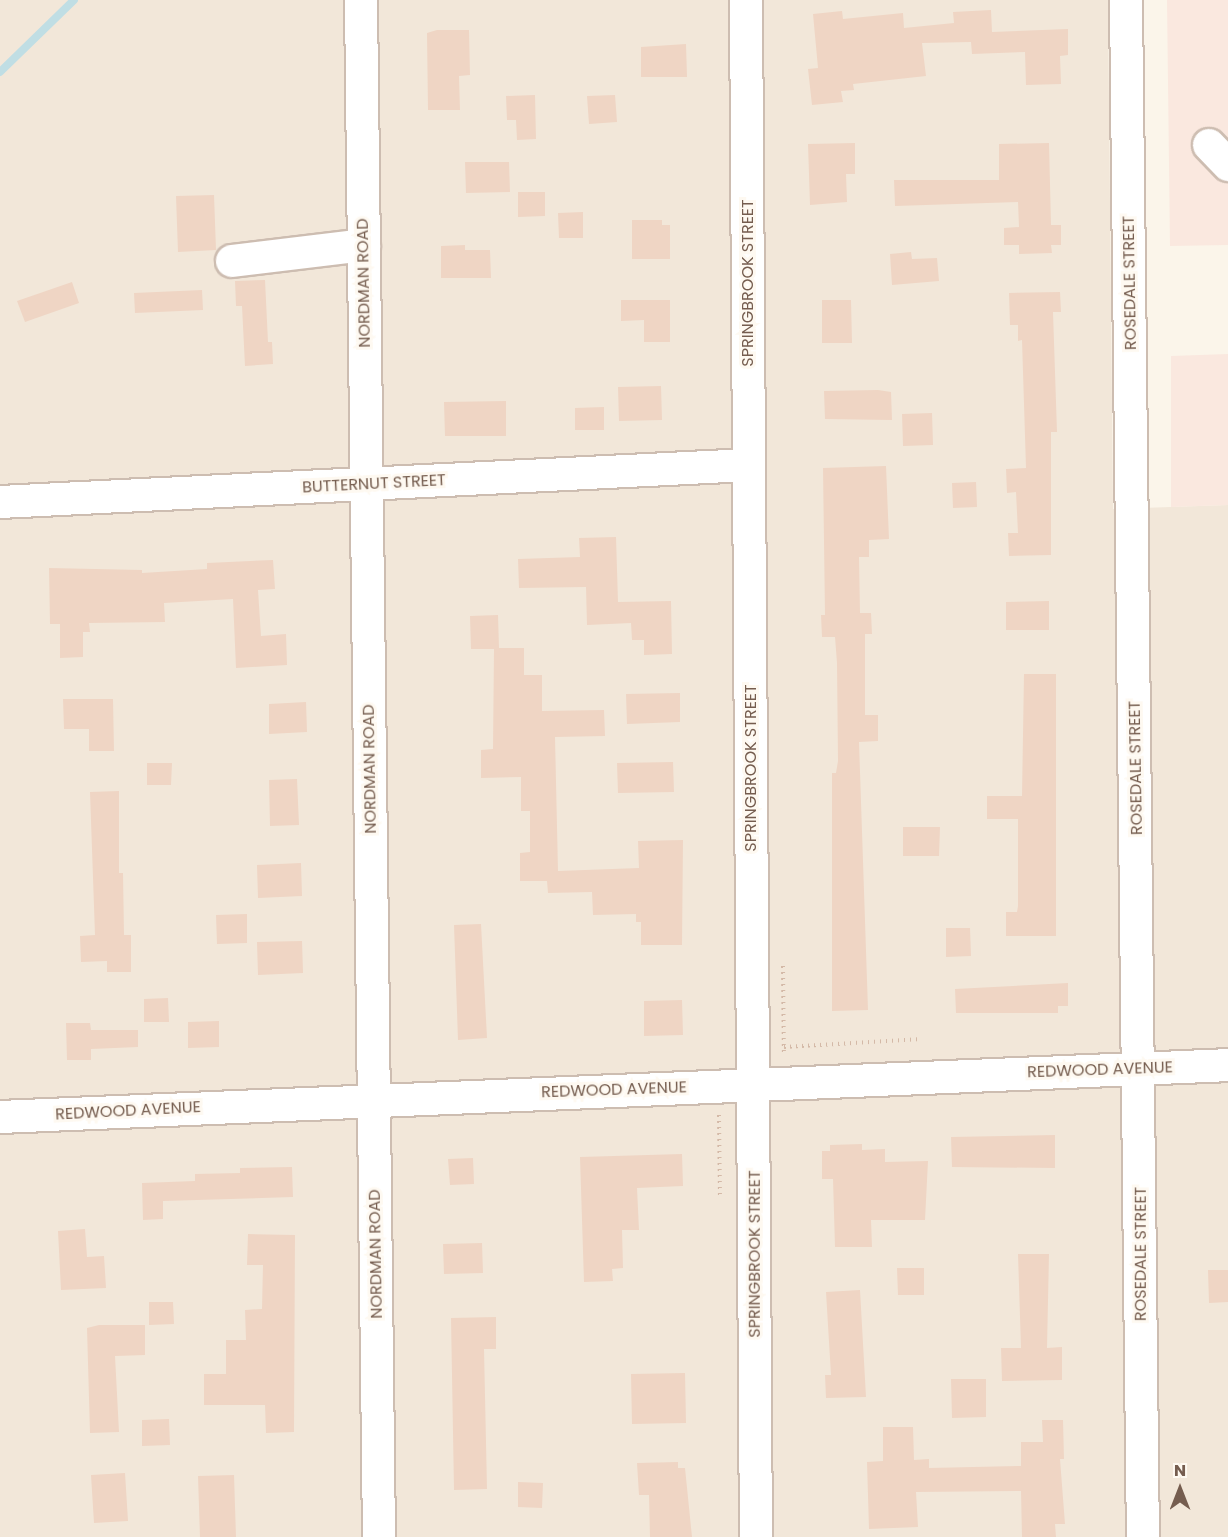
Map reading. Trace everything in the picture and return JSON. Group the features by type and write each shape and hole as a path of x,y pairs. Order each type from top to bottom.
{"street":[{"name":"NORDMAN ROAD","path":"361,0 379,1537"},
{"name":"SPRINGBROOK STREET","path":"746,0 756,1537"},
{"name":"ROSEDALE STREET","path":"1126,0 1140,1069 1143,1537"},
{"path":"232,261 364,244"},
{"name":"BUTTERNUT STREET","path":"0,502 749,465"},
{"name":"REDWOOD AVENUE","path":"0,1117 1228,1065"}],"path":[{"path":"753,1048 922,1039"},
{"path":"707,1116 719,1115 720,1195"}],"shaded area":[{"path":"0,0 1108,0 1113,509 1228,505 1228,1537 0,1537"},
{"path":"1167,0 1228,0 1228,245 1170,246"},
{"path":"1228,354 1228,505 1171,507 1171,356"}],"building":[{"path":"991,10 992,32 1068,29 1068,55 1060,56 1061,84 1026,85 1025,52 972,54 971,42 922,43 926,76 853,84 854,90 841,91 843,102 812,105 808,69 818,68 813,14 842,11 843,19 903,13 904,28 954,23 953,12"},
{"path":"437,30 469,30 470,75 459,76 460,110 428,110 427,33"},
{"path":"686,44 687,77 641,77 641,47"},
{"path":"535,95 536,139 517,140 516,120 507,120 506,96"},
{"path":"615,95 617,122 589,124 587,96"},
{"path":"855,143 855,174 846,174 847,202 810,205 808,144"},
{"path":"1049,143 1051,225 1061,225 1061,245 1051,245 1052,253 1019,254 1019,245 1004,245 1004,228 1019,227 1018,202 895,206 894,180 999,180 999,144"},
{"path":"465,162 509,162 510,192 466,193"},
{"path":"518,192 545,192 545,216 518,217"},
{"path":"214,195 216,250 178,252 176,196"},
{"path":"583,212 583,238 559,238 558,213"},
{"path":"632,220 662,220 662,225 670,225 670,259 632,259"},
{"path":"465,245 465,250 490,250 491,278 441,278 441,246"},
{"path":"911,252 912,259 937,258 939,281 892,285 890,254"},
{"path":"265,280 268,342 272,342 273,364 245,366 242,306 236,306 235,281"},
{"path":"72,282 79,303 25,322 17,301"},
{"path":"202,290 203,310 135,313 134,293"},
{"path":"1060,292 1061,312 1053,312 1057,432 1051,432 1051,555 1009,556 1008,533 1018,533 1016,492 1007,493 1006,469 1026,468 1022,340 1018,341 1018,325 1010,325 1009,293"},
{"path":"621,300 670,300 670,342 644,342 644,320 621,321"},
{"path":"822,300 851,300 852,343 822,343"},
{"path":"661,386 662,420 619,421 618,387"},
{"path":"878,390 891,392 892,420 825,419 824,391"},
{"path":"506,401 506,436 445,436 444,402"},
{"path":"604,407 604,430 575,430 575,408"},
{"path":"932,413 933,445 903,446 902,414"},
{"path":"886,466 889,539 869,540 869,557 859,557 860,613 871,613 872,634 865,634 865,715 878,715 878,741 859,742 868,1010 832,1011 832,773 836,773 838,761 837,663 835,637 822,637 821,615 825,615 823,468"},
{"path":"976,482 977,507 953,508 952,483"},
{"path":"616,537 618,602 671,601 672,654 644,655 644,640 632,640 631,623 587,625 586,587 519,588 518,559 580,557 579,538"},
{"path":"273,560 275,589 258,590 261,636 286,634 287,665 236,668 233,599 164,603 165,622 89,623 90,632 83,632 83,657 60,658 60,624 50,624 49,568 142,570 142,573 207,569 207,563"},
{"path":"1049,601 1049,630 1006,630 1006,602"},
{"path":"498,615 499,648 524,648 524,675 542,675 542,711 604,710 605,736 555,737 558,871 639,868 638,841 683,840 682,945 641,945 641,922 636,922 636,914 593,915 592,892 548,893 547,881 520,881 520,853 530,852 530,811 521,811 521,777 481,778 481,750 493,749 494,649 471,649 470,616"},
{"path":"1024,674 1056,674 1056,936 1006,936 1006,912 1017,912 1018,906 1018,819 987,819 987,796 1022,796"},
{"path":"680,693 680,722 627,724 626,694"},
{"path":"63,699 113,699 114,751 89,751 89,729 64,729"},
{"path":"306,702 307,732 269,734 269,704"},
{"path":"673,762 674,792 618,793 617,763"},
{"path":"147,763 172,763 171,785 147,785"},
{"path":"297,779 299,825 270,826 269,780"},
{"path":"119,791 119,873 123,873 124,935 131,935 131,972 107,972 107,961 81,962 80,936 95,935 90,792"},
{"path":"903,827 940,827 939,856 903,856"},
{"path":"301,863 302,896 258,898 257,865"},
{"path":"247,914 247,943 217,944 216,915"},
{"path":"481,924 487,1038 458,1040 454,925"},
{"path":"946,928 970,928 971,956 946,957"},
{"path":"302,941 303,973 258,975 257,942"},
{"path":"1068,983 1068,1006 1058,1006 1058,1013 956,1013 955,989"},
{"path":"168,998 169,1022 144,1022 144,999"},
{"path":"682,1000 683,1035 644,1036 644,1001"},
{"path":"219,1021 219,1047 188,1048 188,1022"},
{"path":"66,1023 90,1023 91,1030 138,1030 138,1047 91,1049 91,1060 67,1060"},
{"path":"1055,1135 1055,1168 952,1167 951,1137"},
{"path":"862,1144 862,1150 885,1149 885,1162 928,1161 925,1220 871,1220 872,1247 835,1247 833,1179 822,1179 822,1151 830,1151 830,1145"},
{"path":"682,1154 683,1186 637,1188 639,1230 622,1230 623,1268 612,1269 613,1281 584,1282 580,1157"},
{"path":"473,1158 474,1184 450,1185 448,1159"},
{"path":"292,1167 293,1197 163,1201 163,1219 143,1220 142,1183 195,1181 195,1174 240,1173 240,1168"},
{"path":"85,1229 87,1257 104,1256 106,1288 61,1290 58,1231"},
{"path":"248,1234 295,1235 294,1432 266,1433 265,1405 204,1405 204,1374 226,1374 226,1340 246,1340 245,1310 262,1309 263,1265 247,1265"},
{"path":"482,1243 483,1273 444,1274 443,1244"},
{"path":"1018,1254 1049,1254 1047,1348 1062,1347 1062,1380 1002,1381 1001,1348 1021,1348"},
{"path":"897,1268 924,1268 924,1295 898,1295"},
{"path":"1208,1270 1228,1270 1228,1302 1209,1303"},
{"path":"860,1290 866,1397 826,1398 825,1375 831,1375 826,1292"},
{"path":"149,1302 173,1302 174,1324 149,1325"},
{"path":"496,1317 496,1349 484,1349 487,1489 454,1490 451,1318"},
{"path":"99,1325 145,1325 145,1355 115,1356 119,1432 90,1433 87,1328"},
{"path":"685,1373 686,1423 632,1424 631,1374"},
{"path":"951,1379 986,1379 986,1417 952,1418"},
{"path":"169,1419 170,1445 142,1446 142,1420"},
{"path":"1042,1420 1063,1420 1064,1459 1060,1459 1065,1524 1055,1524 1056,1537 1022,1537 1021,1491 916,1492 918,1527 869,1529 867,1462 883,1461 883,1427 913,1427 914,1460 929,1459 929,1468 1021,1466 1021,1442 1043,1442"},
{"path":"678,1462 678,1468 685,1468 692,1537 650,1537 649,1495 639,1495 637,1463"},
{"path":"125,1473 128,1521 94,1523 91,1475"},
{"path":"234,1475 236,1537 200,1537 198,1476"},
{"path":"518,1482 543,1483 542,1508 518,1507"}],"waterway":[{"path":"0,72 74,0"}]}
